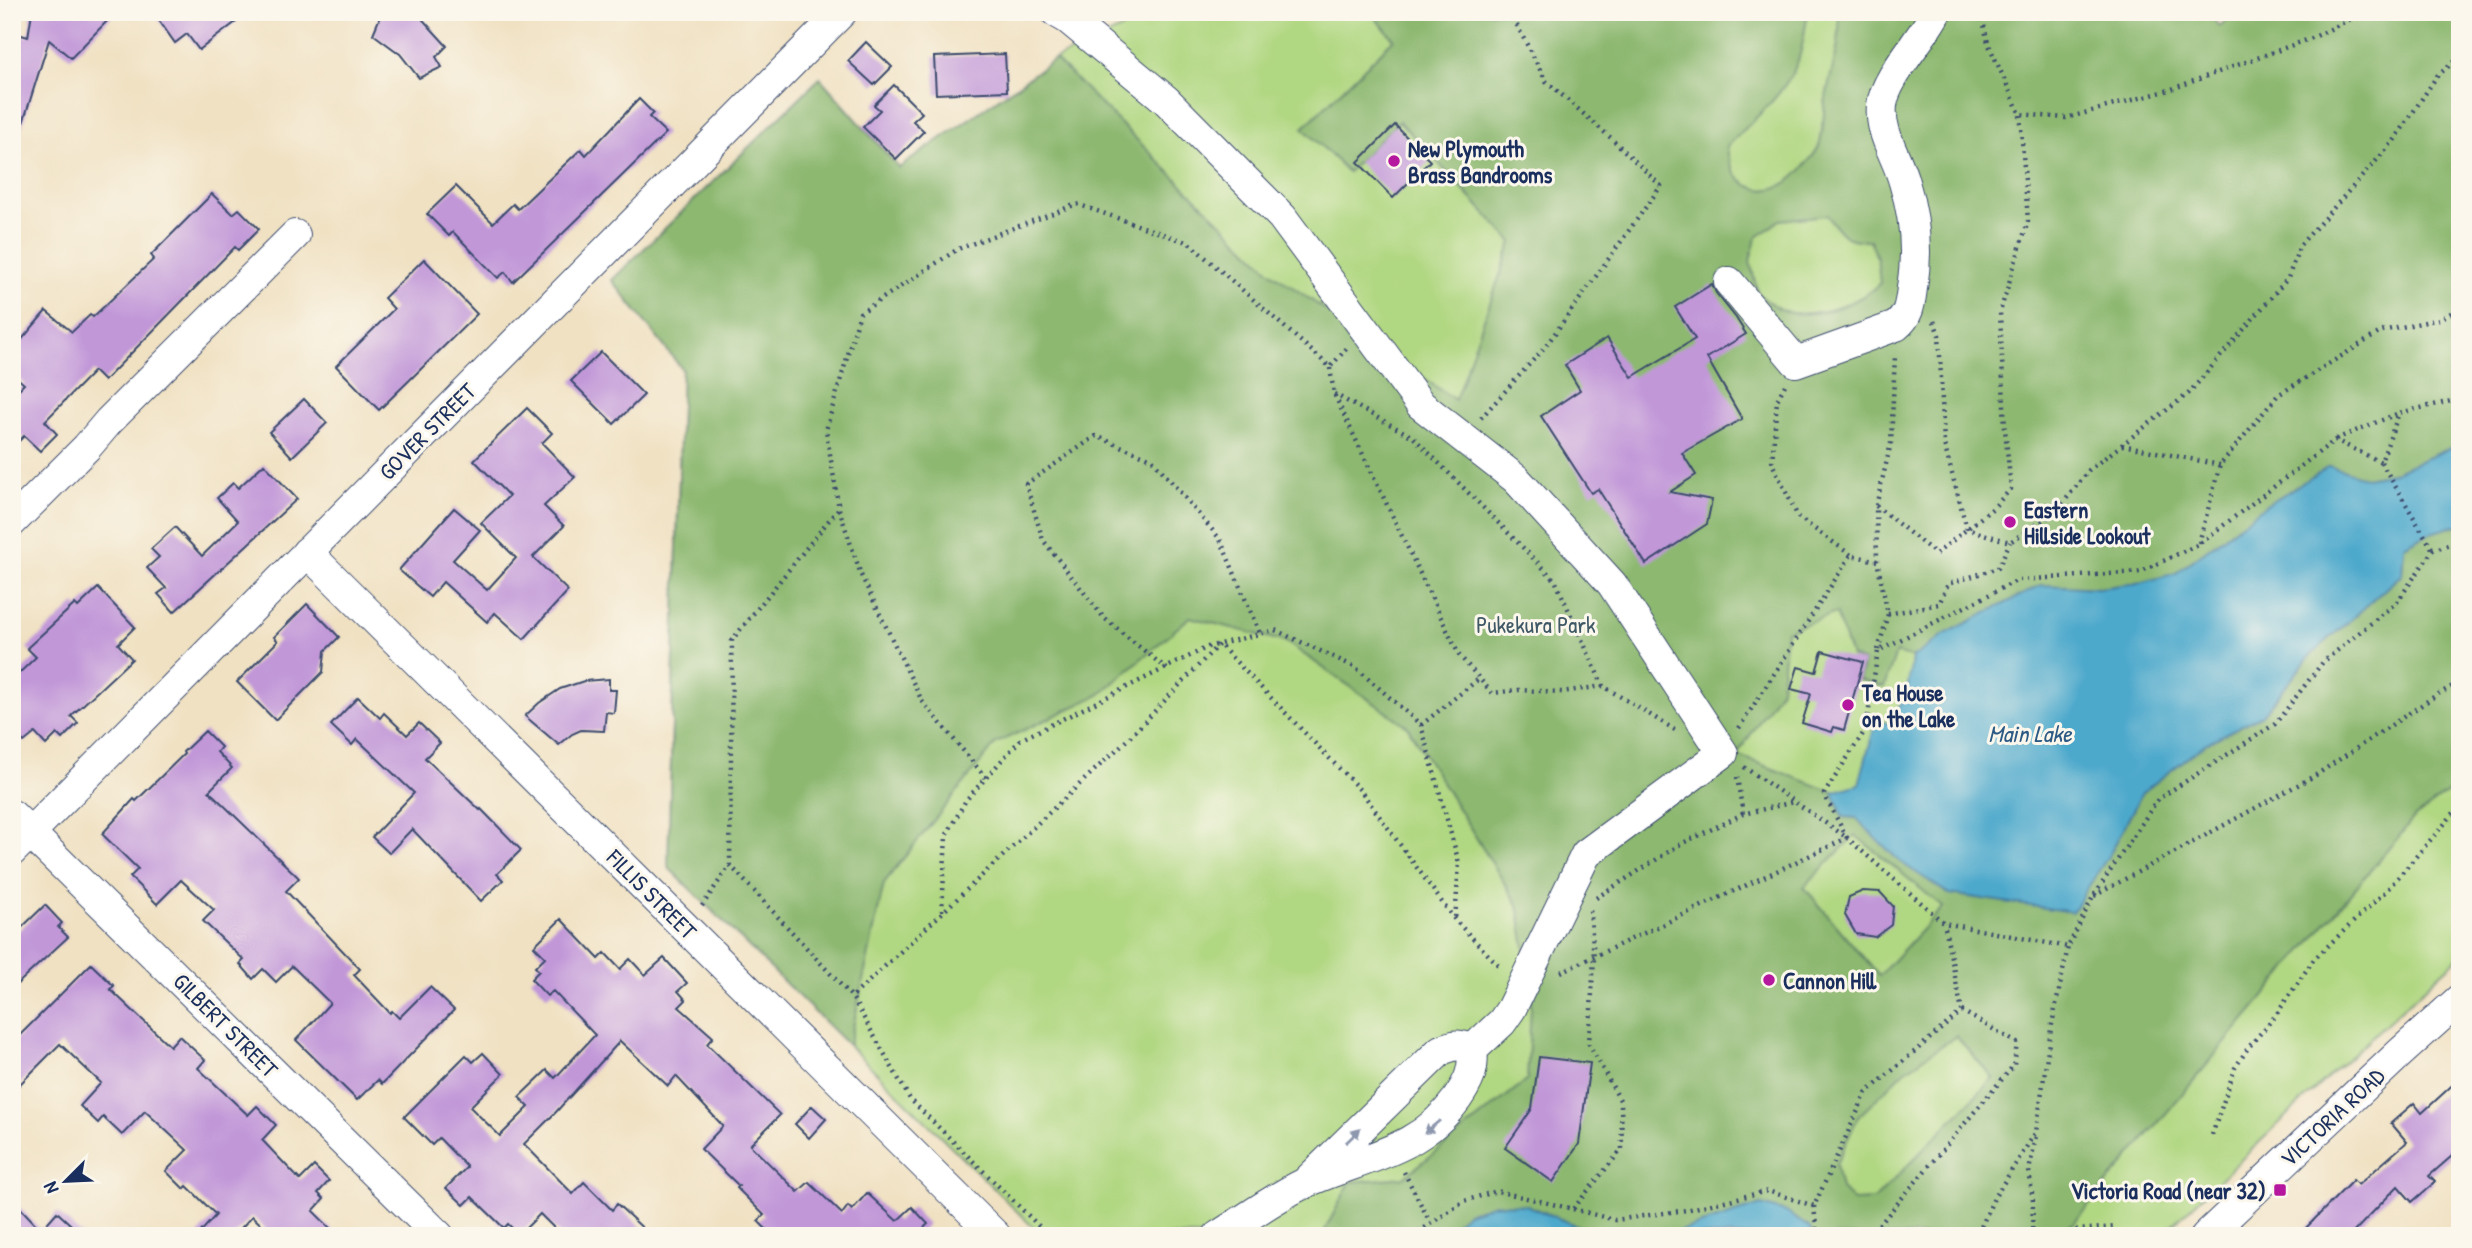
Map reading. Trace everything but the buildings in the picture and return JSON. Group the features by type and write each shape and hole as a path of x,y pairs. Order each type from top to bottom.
{"street":[{"name":"GOVER STREET","path":"18,832 307,552 842,12"},
{"path":"1056,12 1166,100 1282,217 1421,405 1516,479 1612,584 1728,757 1586,854 1522,989 1502,1022 1472,1050 1472,1072 1450,1109 1438,1123 1417,1139 1304,1184 1219,1236"},
{"path":"1729,282 1796,362 1896,326 1905,320 1915,260 1913,217 1904,179 1882,121 1882,101 1892,80 1936,12"},
{"path":"12,522 295,235"},
{"name":"FILLIS STREET","path":"307,552 996,1236"},
{"name":"GILBERT STREET","path":"18,832 439,1236"},
{"name":"VICTORIA ROAD","path":"2206,1236 2460,999"},
{"path":"1304,1184 1441,1050 1464,1045 1472,1050"}],"path":[{"path":"1464,438 1545,348 1661,186 1546,81 1510,12"},
{"path":"1876,506 1936,554 1993,508 2011,489 2005,429 2000,312 2028,221 2020,114 1989,43 1981,12"},
{"path":"2020,114 2066,118 2166,91 2312,38 2365,12"},
{"path":"1888,614 1939,604 1948,584 1998,569 2010,542 2056,512 2089,470 2189,393 2288,278 2300,245 2394,141 2437,76 2460,57"},
{"path":"986,778 922,701 861,575 839,509 826,430 860,313 958,249 1077,204 1189,243 1330,368 1334,394 1459,655 1492,693 1518,690 1562,692 1603,686"},
{"path":"2199,544 2220,465 2278,395 2382,331 2440,319 2460,308"},
{"path":"1931,313 1939,335 1944,444 1967,530"},
{"path":"1847,838 1824,794 1866,729 1878,651 1888,614 1878,561 1876,506 1891,443 1896,326"},
{"path":"1330,368 1365,329"},
{"path":"1796,362 1777,400 1772,463 1798,517 1851,555 1878,561"},
{"path":"1334,394 1413,437 1555,580 1603,686 1684,736"},
{"path":"1878,651 2018,580 2140,572 2199,544 2335,440 2399,413 2460,399"},
{"path":"2381,461 2399,413"},
{"path":"1167,669 1104,618 1043,540 1026,484 1096,436 1152,458 1220,539 1260,634"},
{"path":"2335,440 2381,461 2433,550"},
{"path":"2122,445 2220,465"},
{"path":"686,928 730,865 732,640 839,509"},
{"path":"1967,530 2010,542"},
{"path":"2032,1236 2033,1201 2029,1171 2051,1029 2068,947 2093,897 2158,799 2275,724 2323,662 2397,602 2433,550 2460,540"},
{"path":"1743,814 1728,757 1851,555"},
{"path":"942,913 946,836 966,800 1020,740 1208,647 1275,631 1355,667 1421,724 1459,863 1455,920"},
{"path":"852,997 1128,739 1219,644"},
{"path":"1219,644 1361,791 1455,920 1522,989 1594,958 1847,838"},
{"path":"1421,724 1480,678"},
{"path":"2093,897 2316,775 2435,695 2460,682"},
{"path":"1728,757 1847,838 1944,923 2068,947"},
{"path":"1590,902 1681,844 1743,814 1794,802"},
{"path":"2212,1135 2235,1068 2314,959 2387,890 2460,806"},
{"path":"730,865 852,997 910,1099 1049,1236"},
{"path":"1870,1236 2014,1065 2017,1043 1962,1011 1944,923"},
{"path":"1573,1209 1622,1149 1621,1102 1589,1044 1594,958"},
{"path":"1817,1236 1814,1206 1866,1093 1962,1011"},
{"path":"1971,1236 1981,1227 1994,1198 2036,1132"},
{"path":"1392,1149 1430,1222"},
{"path":"1413,1236 1464,1201 1497,1191 1615,1220 1686,1210 1768,1191 1814,1206"},
{"path":"2063,1236 2077,1230 2116,1227"}],"green space":[{"name":"Pukekura Park","path":"1158,12 2206,12 2220,26 2234,12 2460,12 2460,956 2161,1236 1042,1236 668,867 682,369 612,280 820,78 899,168 1055,59"},
{"name":"Pukekura Park","path":"1370,12 1808,12 1800,55 1785,85 1727,147 1731,164 1747,185 1770,189 1795,177 1819,146 1838,45 1838,12 2206,12 2220,26 2234,12 2460,12 2460,444 2391,473 2366,478 2330,466 2266,505 2176,573 2144,582 2100,588 2041,585 1945,634 1912,658 1896,653 1884,687 1859,680 1864,662 1851,657 1836,613 1786,631 1781,689 1737,755 1833,792 1843,817 1856,818 1900,862 2111,852 2142,793 2205,744 2262,715 2311,655 2402,574 2404,546 2427,534 2460,524 2460,784 2415,817 2074,1223 2041,1236 1812,1236 1810,1228 1786,1212 1761,1205 1677,1232 1653,1236 1601,1236 1527,1205 1495,1204 1467,1213 1442,1236 1320,1236 1350,1182 1404,1177 1527,1080 1532,990 1518,905 1407,726 1286,642 1190,617 1099,695 996,743 884,883 849,1046 668,867 682,369 612,280 820,78 899,168 1055,59 1271,272 1455,400 1512,242 1399,121 1348,172 1303,128 1394,39","holes":["1827,215 1849,238 1870,240 1877,258 1880,283 1850,303 1815,313 1792,313 1758,294 1750,261 1756,238 1780,220","1855,835 1943,907 1879,976 1804,887","1956,1036 1993,1078 1874,1200 1854,1201 1841,1189 1836,1164 1858,1117 1906,1070"]}],"water":[{"name":"Main Lake","path":"2460,444 2460,524 2427,534 2404,546 2402,574 2311,655 2262,715 2205,744 2142,793 2111,852 2072,912 1949,894 1900,862 1856,818 1843,817 1833,792 1859,784 1876,721 1901,722 1896,712 1907,692 1912,658 1945,634 2041,585 2100,588 2144,582 2176,573 2266,505 2330,466 2366,478 2391,473"},
{"path":"1495,1204 1526,1205 1601,1236 1442,1236 1467,1213"},
{"path":"1761,1205 1786,1212 1810,1228 1812,1236 1653,1236 1677,1232"}],"place":[{"name":"New Plymouth Brass Bandrooms","path":"1394,161"},
{"name":"Eastern Hillside Lookout","path":"2010,522"},
{"name":"Tea House on the Lake","path":"1848,705"},
{"name":"Cannon Hill","path":"1769,980"},
{"name":"Victoria Road (near 32)","path":"2280,1190"}]}
